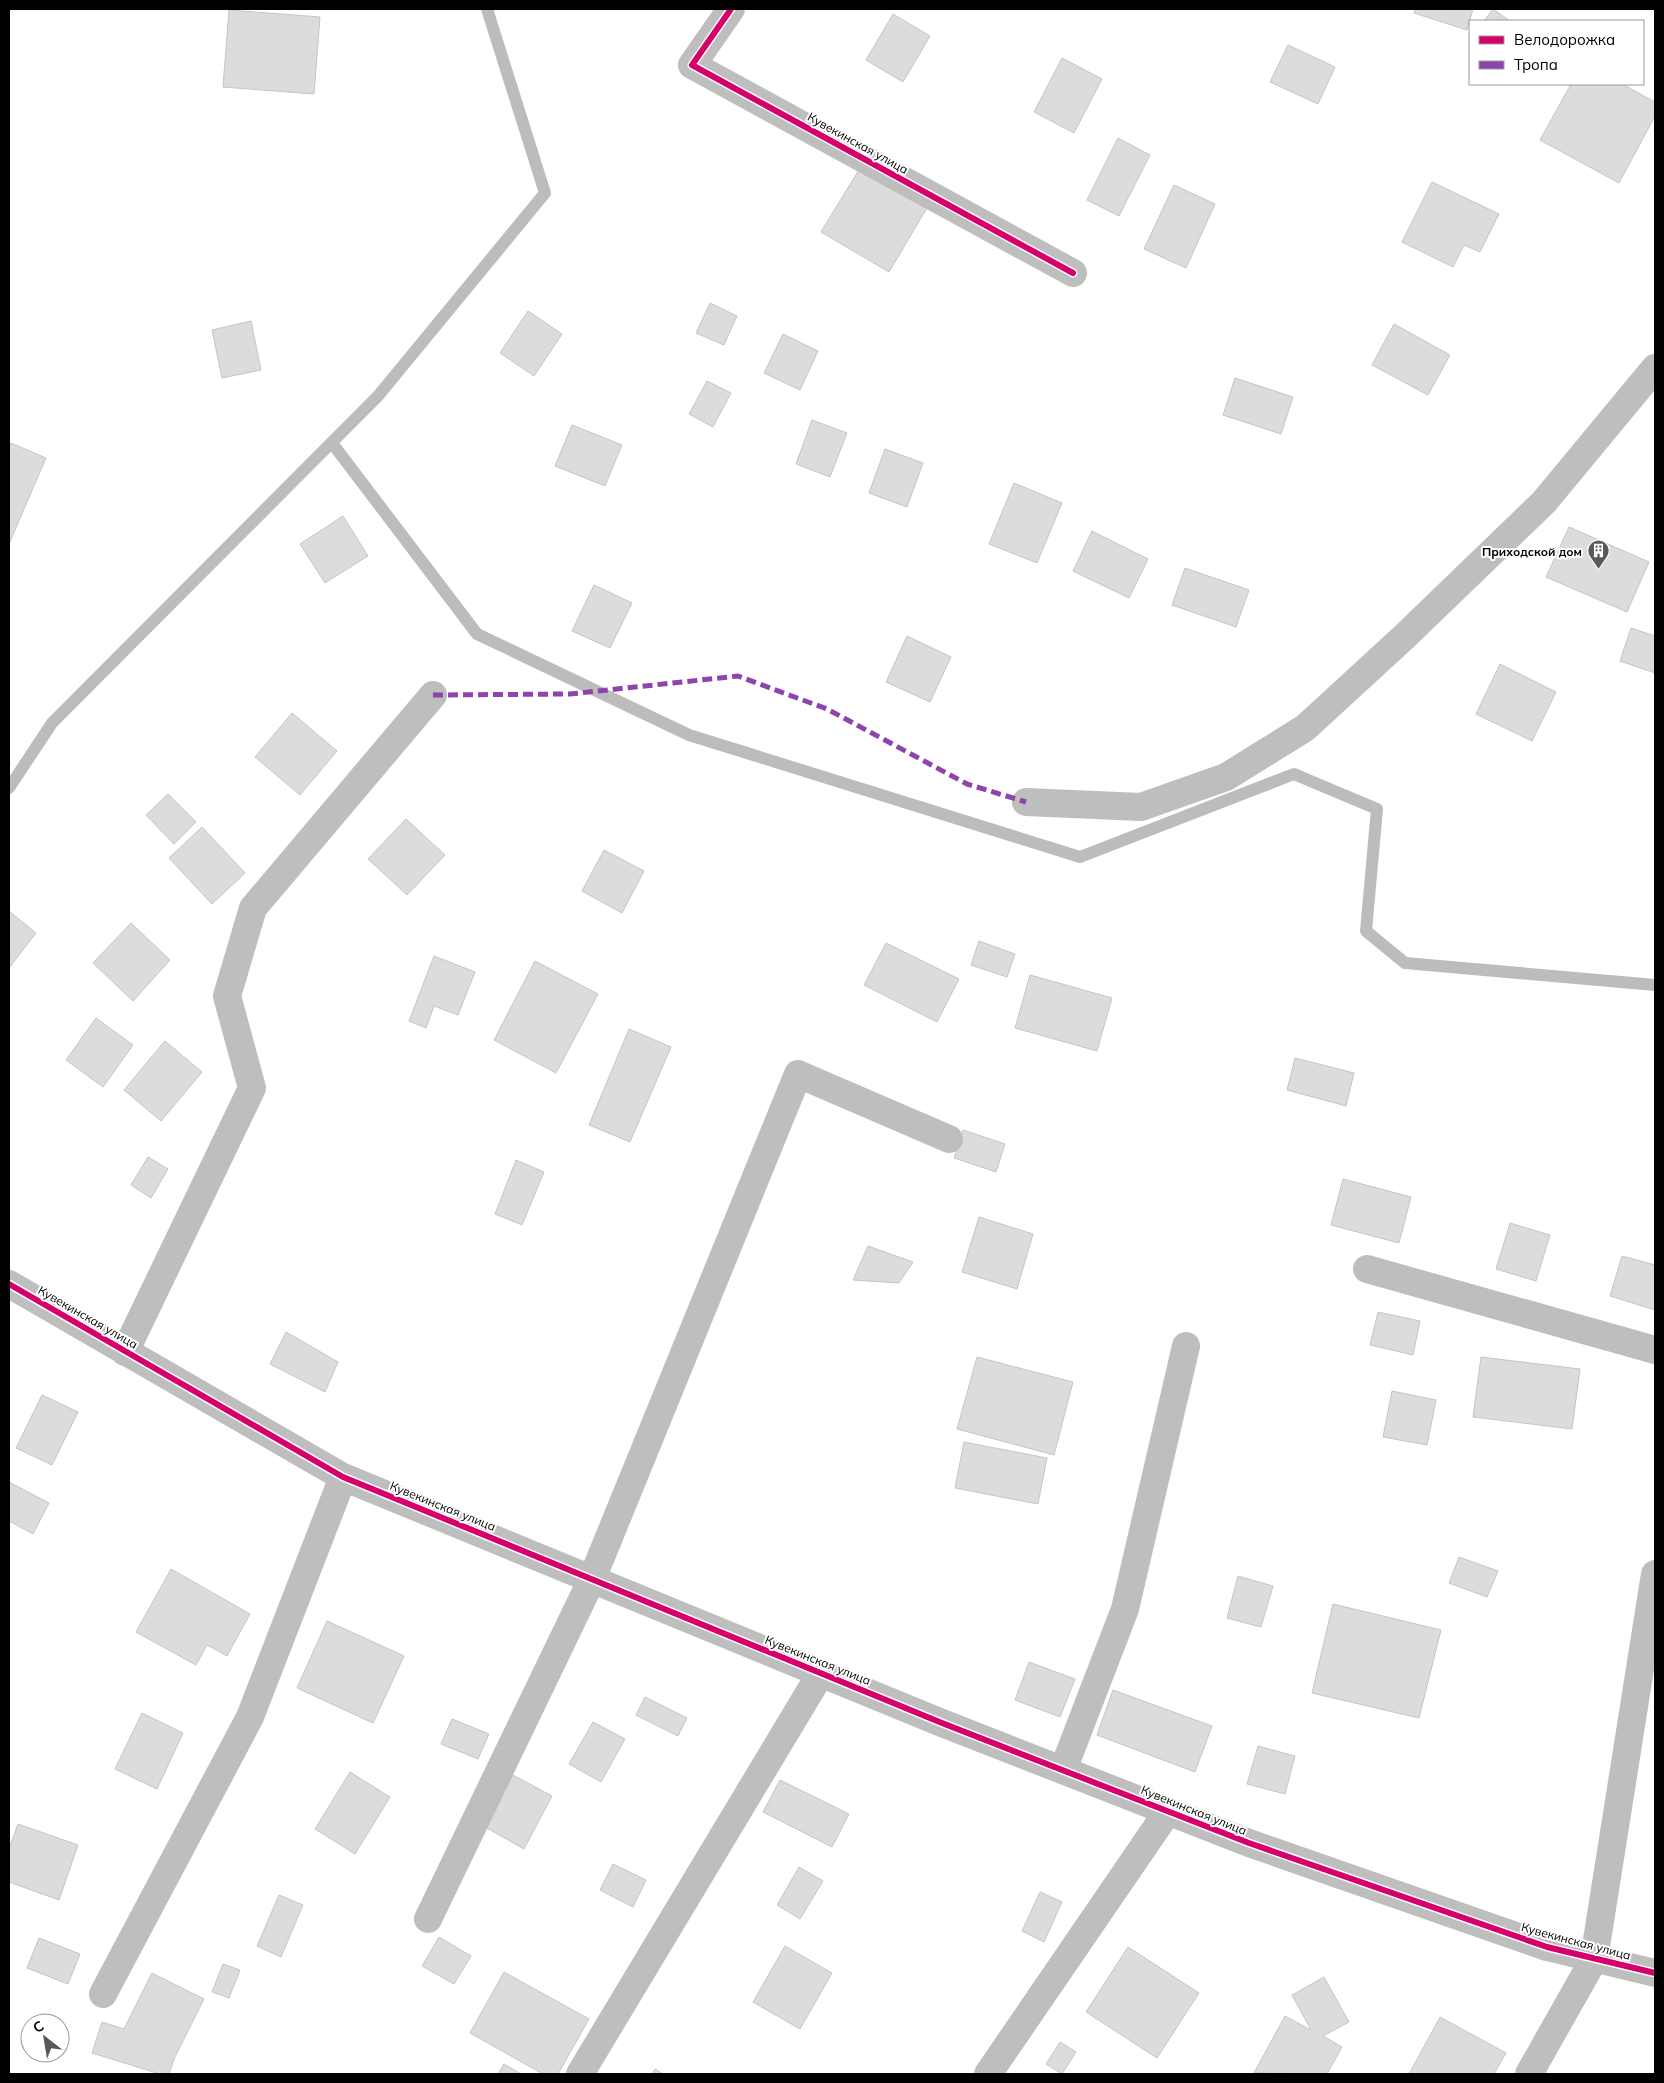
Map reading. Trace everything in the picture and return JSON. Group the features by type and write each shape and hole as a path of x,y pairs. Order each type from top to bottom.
{"street":[{"name":"Кувекинская улица","path":"732,9 692,65 1073,273"},
{"path":"1026,802 1141,807 1226,777 1305,728 1404,637 1544,502 1655,368"},
{"path":"125,1352 252,1088 227,996 253,908 433,695"},
{"path":"428,1919 592,1579 798,1074 949,1139"},
{"path":"1367,1269 1655,1350"},
{"name":"Кувекинская улица","path":"9,1284 342,1477 821,1673 1249,1843 1547,1947 1594,1960 1655,1973"},
{"path":"1063,1770 1125,1608 1186,1346"},
{"path":"103,1994 250,1716 342,1477"},
{"path":"1529,2074 1594,1960 1655,1574"},
{"path":"580,2074 821,1673"},
{"path":"988,2074 1168,1811"}],"building":[{"path":"1415,9 1473,9 1467,30 1414,13"},
{"path":"1493,9 1509,20 1485,20"},
{"path":"229,10 320,17 314,94 223,87"},
{"path":"893,14 930,36 903,82 866,60"},
{"path":"1288,45 1335,67 1318,104 1270,82"},
{"path":"1062,58 1102,79 1074,133 1034,112"},
{"path":"1570,85 1624,85 1655,102 1655,116 1619,183 1540,140"},
{"path":"1118,138 1150,155 1119,216 1087,200"},
{"path":"860,168 927,208 889,272 821,232"},
{"path":"1432,182 1499,214 1480,252 1464,245 1453,267 1402,242"},
{"path":"1174,185 1215,204 1186,268 1144,249"},
{"path":"710,303 737,316 724,345 696,333"},
{"path":"528,311 562,334 534,376 500,353"},
{"path":"251,321 261,370 222,378 212,330"},
{"path":"1394,324 1450,355 1428,395 1372,365"},
{"path":"783,334 818,351 800,390 764,373"},
{"path":"1235,378 1293,397 1281,434 1223,415"},
{"path":"707,381 731,393 713,427 689,414"},
{"path":"812,420 847,433 830,477 796,464"},
{"path":"572,425 622,445 605,486 555,466"},
{"path":"11,443 46,458 9,544 9,449"},
{"path":"885,449 923,463 907,507 869,493"},
{"path":"1014,483 1062,503 1037,563 989,544"},
{"path":"343,516 368,556 325,583 300,544"},
{"name":"Приходской дом","path":"1569,527 1649,562 1627,612 1546,577"},
{"path":"1092,531 1148,559 1129,598 1073,571"},
{"path":"1185,568 1249,590 1236,627 1172,605"},
{"path":"594,585 632,603 610,648 572,631"},
{"path":"1631,628 1655,636 1655,673 1620,661"},
{"path":"907,636 951,657 930,702 886,682"},
{"path":"1500,664 1556,692 1532,741 1476,714"},
{"path":"292,713 337,751 300,795 255,757"},
{"path":"168,794 196,822 174,844 146,815"},
{"path":"406,819 445,855 407,895 368,859"},
{"path":"202,827 245,873 212,904 169,858"},
{"path":"604,850 644,871 622,913 582,891"},
{"path":"9,911 36,933 9,968"},
{"path":"131,923 170,960 133,1001 93,963"},
{"path":"979,941 1015,954 1007,977 971,965"},
{"path":"886,943 959,979 937,1022 864,985"},
{"path":"434,956 475,972 458,1015 434,1006 426,1028 409,1021"},
{"path":"535,961 598,994 556,1073 494,1040"},
{"path":"1030,975 1112,998 1097,1051 1015,1028"},
{"path":"96,1018 133,1045 103,1087 66,1060"},
{"path":"629,1029 671,1047 630,1142 589,1125"},
{"path":"165,1041 202,1072 161,1121 124,1090"},
{"path":"1295,1058 1354,1073 1346,1106 1287,1090"},
{"path":"963,1130 1005,1144 996,1172 954,1158"},
{"path":"148,1157 168,1169 151,1198 131,1185"},
{"path":"516,1160 544,1172 522,1225 495,1214"},
{"path":"1343,1179 1411,1197 1399,1243 1331,1225"},
{"path":"979,1217 1033,1234 1017,1289 962,1272"},
{"path":"1510,1223 1550,1235 1536,1281 1496,1269"},
{"path":"868,1246 913,1262 899,1283 853,1280"},
{"path":"1622,1256 1655,1265 1655,1310 1610,1296"},
{"path":"1378,1312 1420,1321 1413,1355 1370,1345"},
{"path":"286,1332 338,1362 325,1392 270,1364"},
{"path":"977,1357 1073,1382 1054,1455 957,1429"},
{"path":"1481,1357 1580,1369 1572,1429 1473,1417"},
{"path":"1392,1391 1436,1400 1427,1445 1383,1437"},
{"path":"42,1395 78,1412 52,1465 16,1448"},
{"path":"964,1442 1047,1458 1038,1504 955,1488"},
{"path":"9,1482 49,1503 33,1534 9,1521"},
{"path":"1459,1557 1498,1571 1487,1597 1449,1583"},
{"path":"171,1569 250,1614 227,1656 207,1645 196,1665 136,1632"},
{"path":"1238,1576 1273,1586 1261,1627 1227,1618"},
{"path":"1333,1604 1441,1630 1419,1718 1312,1693"},
{"path":"327,1621 404,1656 373,1723 297,1688"},
{"path":"1029,1662 1075,1679 1060,1717 1015,1700"},
{"path":"1113,1690 1212,1726 1195,1772 1097,1735"},
{"path":"645,1697 687,1718 678,1736 636,1715"},
{"path":"142,1713 183,1733 157,1789 115,1769"},
{"path":"452,1719 489,1734 478,1759 441,1744"},
{"path":"593,1722 625,1739 601,1782 569,1764"},
{"path":"1258,1746 1295,1756 1285,1794 1247,1784"},
{"path":"350,1772 390,1797 355,1854 315,1829"},
{"path":"513,1775 552,1796 524,1849 485,1827"},
{"path":"780,1780 849,1814 832,1847 763,1812"},
{"path":"18,1824 78,1845 59,1900 9,1882 9,1849"},
{"path":"613,1864 646,1880 633,1907 600,1890"},
{"path":"799,1867 823,1881 800,1919 777,1905"},
{"path":"1040,1892 1062,1902 1044,1942 1022,1931"},
{"path":"279,1895 303,1905 281,1957 257,1946"},
{"path":"439,1937 471,1956 454,1984 422,1966"},
{"path":"39,1938 80,1954 68,1984 27,1968"},
{"path":"785,1946 832,1973 800,2029 753,2002"},
{"path":"1128,1947 1199,1993 1157,2058 1086,2012"},
{"path":"223,1964 240,1970 229,1998 212,1992"},
{"path":"504,1972 589,2019 558,2074 543,2074 470,2033"},
{"path":"152,1973 204,1999 174,2059 169,2074 160,2074 92,2053 102,2022 124,2029"},
{"path":"1324,1977 1349,2022 1323,2036 1342,2047 1327,2074 1254,2073 1285,2016 1311,2030 1292,1995"},
{"path":"1440,2017 1506,2053 1494,2074 1409,2074"},
{"path":"1060,2042 1076,2052 1062,2074 1046,2064"},
{"path":"504,2064 521,2074 498,2074"},
{"path":"655,2069 663,2074 652,2074"}],"waterway":[{"path":"9,788 52,723 378,396 545,193 487,9"},
{"path":"332,443 477,634 689,735 1080,857 1294,774 1377,809 1366,931 1405,963 1655,985"}],"marked path":[{"path":"433,695 570,694 738,676 827,709 967,784 1026,802"}],"cycle path":[{"path":"731,9 692,65 1073,273"},
{"path":"9,1284 343,1477 942,1723 1249,1843 1547,1947 1655,1973"}],"place":[{"name":"Приходской дом","path":"1598,570"}]}
